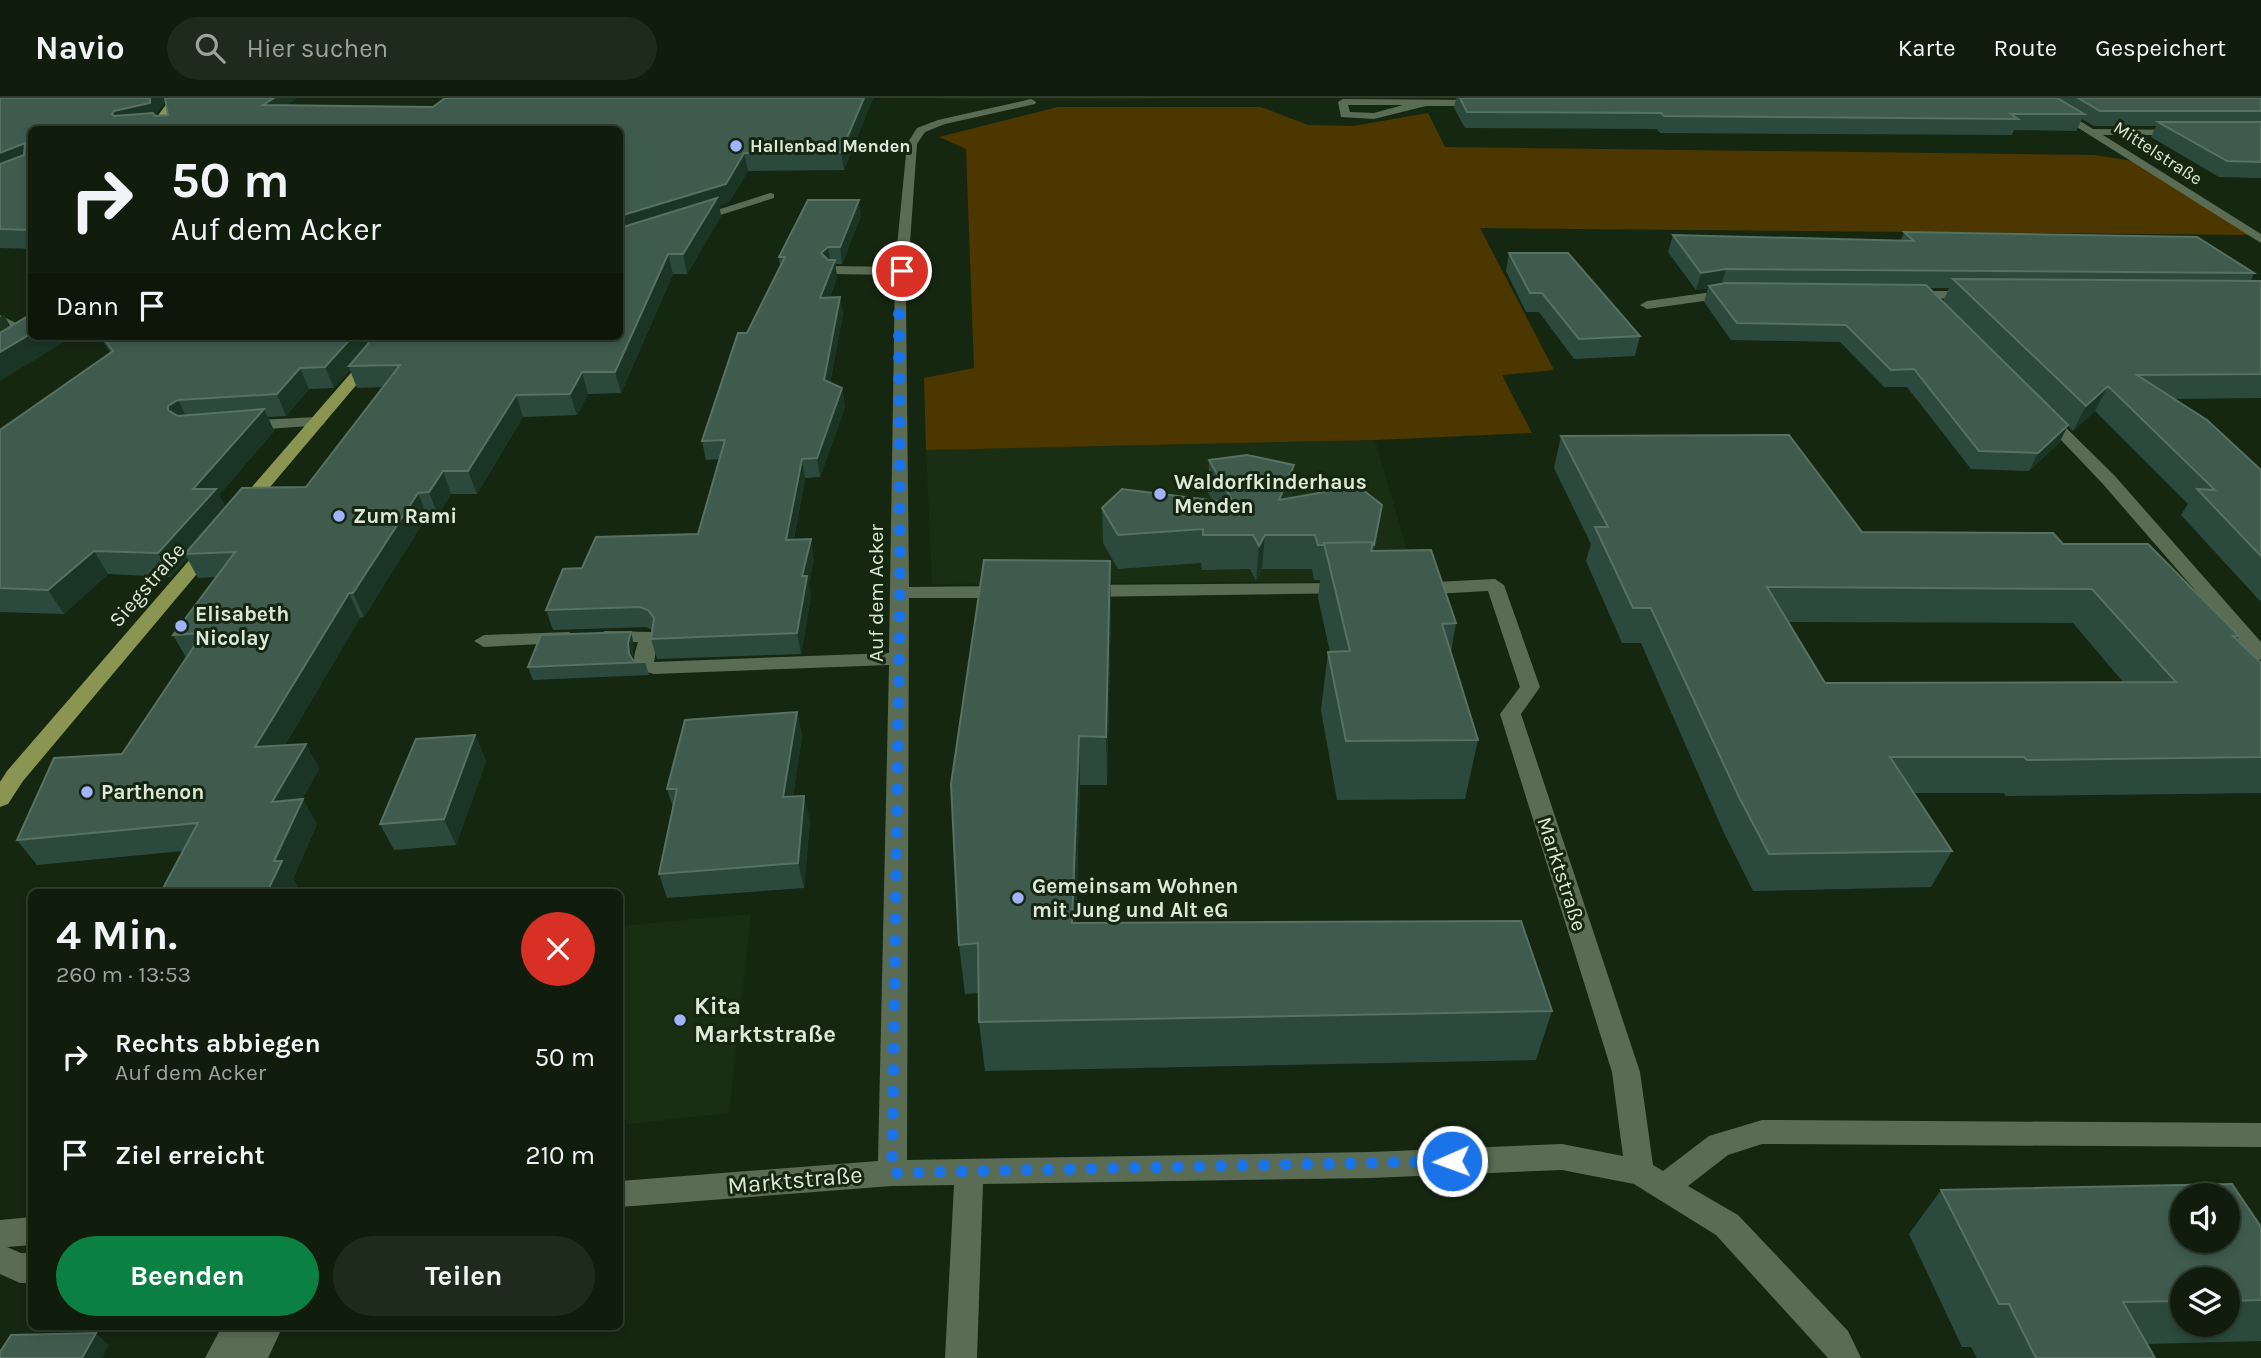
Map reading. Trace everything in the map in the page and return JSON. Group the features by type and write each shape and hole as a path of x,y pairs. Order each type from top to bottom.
{"main road":[{"path":"167,126 164,114 176,98"},
{"name":"Siegstraße","path":"0,799 15,775 369,361 380,340"}],"street":[{"name":"Mittelstraße","path":"2036,98 2261,239"},
{"name":"Auf dem Acker","path":"892,1173 900,593 899,299 912,144 921,130 942,122 1031,102"},
{"path":"1428,103 1374,116 1345,115 1343,102 1492,103"},
{"path":"2021,106 2048,106"},
{"path":"153,125 160,126"},
{"path":"2093,132 2192,132"},
{"path":"682,223 770,196"},
{"path":"832,270 902,271"},
{"path":"1647,305 1721,293 1748,293"},
{"path":"1898,295 1992,295"},
{"path":"1925,295 1944,314"},
{"path":"0,319 28,334"},
{"path":"0,356 28,338"},
{"path":"2031,401 2108,479 2261,654"},
{"path":"230,427 317,422"},
{"name":"Marktstraße","path":"1391,589 1495,585 1530,687 1510,714 1626,1072 1652,1179"},
{"path":"1058,591 1363,589"},
{"path":"900,593 1017,592"},
{"path":"484,641 645,636 648,640 643,659 645,666 654,668 899,659"},
{"path":"1652,1179 1719,1145 1762,1132 2261,1135"},
{"name":"Marktstraße","path":"623,1194 892,1173 1357,1165 1562,1157 1652,1179 1727,1224 1837,1342 1846,1358"},
{"path":"961,1358 969,1171"},
{"path":"0,1234 28,1231"},
{"path":"0,1259 20,1268 28,1268"},
{"path":"221,1358 238,1330"},
{"path":"251,1358 265,1330"}],"shaded area":[{"path":"882,98 1277,98 1010,100"},
{"path":"1058,107 1261,107 1308,125 1353,126 1428,113 1445,147 2094,155 2140,162 2253,235 1480,228 1554,370 1502,375 1532,433 1375,440 926,450 924,378 974,368 966,149 939,137"},
{"name":"Waldorfkinderhaus Menden","path":"1375,440 1416,581 932,584 926,450"},
{"name":"Kita Marktstraße","path":"751,914 729,1113 623,1125 623,926"}],"building":[{"path":"0,98 150,98 150,103 114,111 112,114 153,113 155,116 168,115 165,98 274,98 263,105 433,107 445,98 864,98 841,152 744,153 726,184 623,215 623,126 28,126 28,230 0,229 0,164 24,155 25,143 0,153"},
{"path":"1460,98 2057,98 2084,114 2011,114 2018,119 1467,112"},
{"path":"2078,98 2261,98 2261,111 2100,111"},
{"path":"2158,122 2261,122 2261,162 2227,161"},
{"path":"717,198 683,254 668,254 615,372 582,372 570,394 516,395 468,471 443,471 429,492 418,493 353,593 349,593 255,747 306,744 272,802 303,799 274,861 282,861 268,889 163,889 198,823 17,840 54,758 122,754 203,633 173,635 235,552 185,554 242,488 306,487 400,365 349,366 370,340 623,340 623,227"},
{"path":"808,200 859,200 840,247 828,247 821,253 828,260 835,260 820,298 840,297 824,380 842,388 817,458 802,459 786,540 811,539 802,576 807,576 797,633 651,639 654,618 648,610 640,607 546,610 563,569 582,568 596,537 698,534 725,440 702,441 738,333 747,333 785,257 779,257"},
{"path":"1904,232 2197,237 2254,273 1726,269 1701,273 1673,235 1914,241"},
{"path":"1509,253 1568,253 1640,336 1579,339 1542,293 1530,293"},
{"path":"1953,279 2261,281 2261,374 2137,375 2207,420 2261,470 2261,556 2197,489 2215,490 2108,386 2086,406"},
{"path":"1726,283 1926,285 2068,425 2038,453 1979,451 1914,369 1891,370 1846,325 1737,323 1709,286"},
{"path":"28,316 28,335 0,352 0,333"},
{"path":"105,340 349,340 325,367 300,368 277,394 178,400 168,406 168,410 178,416 264,409 193,489 216,489 158,553 94,551 48,590 0,588 0,430 113,351"},
{"path":"1789,435 1862,532 2053,533 2063,544 2148,544 2239,636 2233,636 2261,663 2261,757 2027,760 2024,757 1890,757 1952,851 1769,854 1739,797 1651,608 1633,608 1595,527 1608,527 1561,436","holes":["1767,587 2092,589 2176,682 1825,683"]},
{"path":"1247,455 1294,465 1279,500 1358,486 1382,505 1374,545 1373,542 1318,545 1315,535 1265,535 1259,546 1253,535 1203,535 1203,529 1118,535 1102,508 1122,489 1234,503 1209,460"},
{"path":"1373,542 1371,551 1431,550 1456,623 1442,624 1478,740 1346,741 1328,652 1350,651 1324,543"},
{"path":"984,560 1110,561 1106,737 1079,736 1072,923 1521,921 1552,1011 979,1022 978,943 959,945 951,784"},
{"path":"631,632 629,654 633,660 645,662 528,667 541,635"},
{"path":"797,712 783,797 804,796 798,863 659,874 677,789 667,789 685,720"},
{"path":"475,735 444,819 380,824 416,739"},
{"path":"2170,1185 2170,1253 2240,1253 2240,1196 2261,1227 2261,1300 2240,1301 2240,1267 2170,1267 2170,1301 2123,1302 2155,1358 2036,1358 2009,1304 1999,1304 1941,1190"},
{"path":"96,1333 82,1358 0,1358 0,1352 11,1335"}],"place":[{"name":"Hallenbad Menden","path":"736,146"},
{"name":"Waldorfkinderhaus Menden","path":"1160,494"},
{"name":"Zum Rami","path":"339,516"},
{"name":"Elisabeth Nicolay","path":"181,626"},
{"name":"Parthenon","path":"87,792"},
{"name":"Gemeinsam Wohnen mit Jung und Alt eG","path":"1018,898"},
{"name":"Kita Marktstraße","path":"680,1020"}],"route":[{"path":"902,271 899,299 900,593 892,1173 1452,1161"}]}
